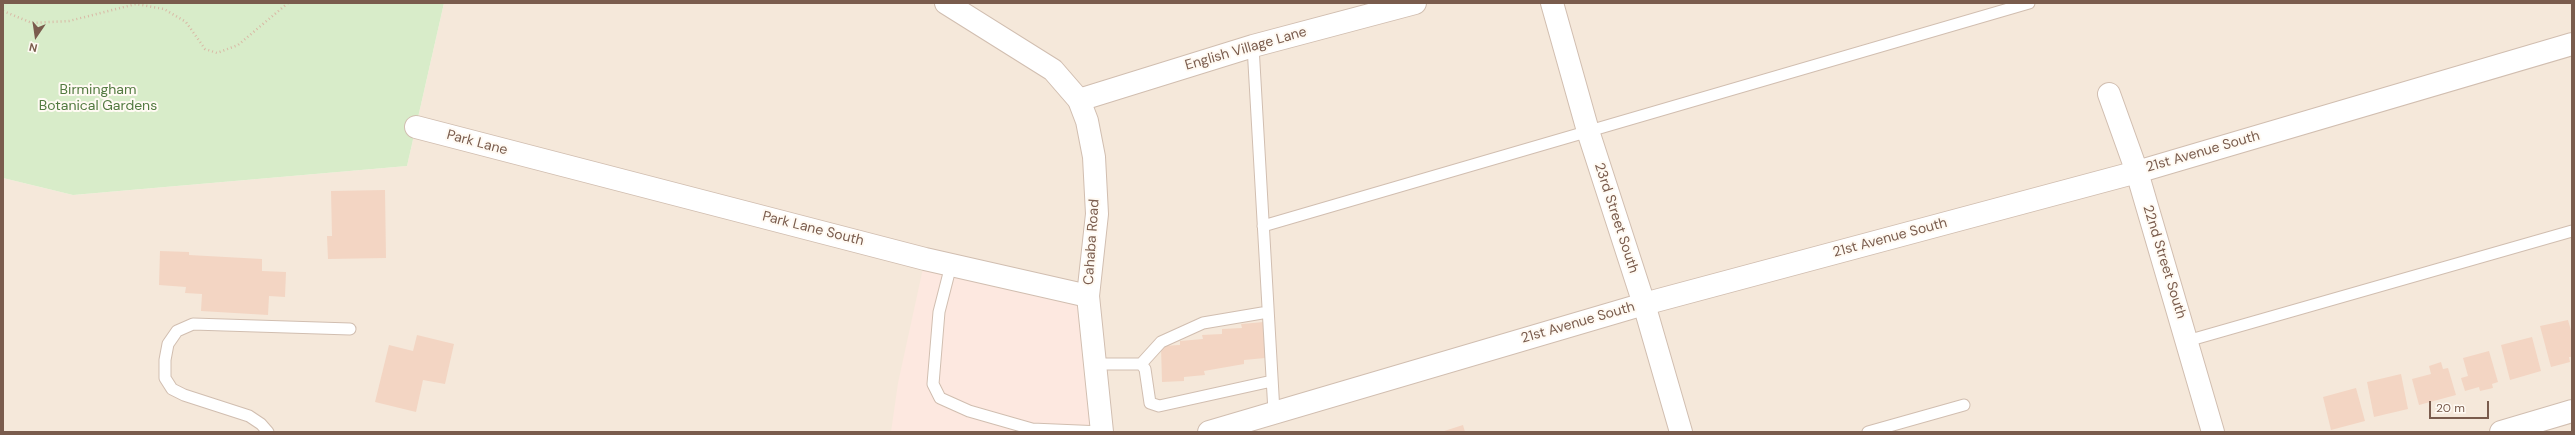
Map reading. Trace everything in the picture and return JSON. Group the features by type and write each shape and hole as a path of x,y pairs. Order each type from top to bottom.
{"street":[{"name":"Cahaba Road","path":"946,3 1053,70 1079,100 1087,120 1094,164 1096,214 1088,296 1102,432"},
{"name":"English Village Lane","path":"1079,100 1253,46 1415,3"},
{"name":"23rd Street South","path":"1552,3 1588,131 1644,304 1681,432"},
{"name":"21st Avenue South","path":"1209,432 1644,304 2137,172 2572,44"},
{"name":"22nd Street South","path":"2109,94 2137,172 2213,432"},
{"name":"Park Lane","path":"416,127 538,158"},
{"name":"Park Lane South","path":"538,158 951,265 1088,296"},
{"path":"2502,432 2572,411"}],"lane":[{"path":"1263,226 2029,3"},
{"path":"1253,46 1274,412"},
{"path":"2187,341 2572,231"},
{"path":"951,265 939,312 933,384 940,398 1003,422 1032,429 1102,432"},
{"path":"1141,364 1161,342 1203,323 1268,312"},
{"path":"268,432 261,424 249,416 184,395 172,389 166,378 165,360 168,344 177,331 193,324 350,329"},
{"path":"1095,364 1141,364 1146,369 1150,403 1159,406 1272,381"},
{"path":"1868,432 1964,405"}],"path":[{"path":"3,11 32,24 69,21 136,4 164,9 186,22 205,49 216,53 238,45 288,3"}],"shaded area":[{"path":"444,3 2572,3 2572,432 3,432 3,178 73,195 407,166"},
{"path":"925,259 1088,296 1102,432 891,432 898,383"}],"green space":[{"name":"Birmingham Botanical Gardens","path":"3,3 444,3 407,166 73,195 3,178"}],"building":[{"path":"385,190 386,258 328,259 327,236 332,236 331,191"},
{"path":"160,251 189,252 189,255 262,259 262,271 286,272 285,297 269,296 268,315 201,311 202,294 185,293 186,287 159,285"},
{"path":"2568,320 2572,334 2572,357 2569,357 2570,362 2551,367 2540,326"},
{"path":"1264,322 1265,358 1244,360 1244,364 1204,371 1205,375 1184,377 1184,381 1162,382 1161,346 1180,345 1180,341 1203,339 1202,335 1222,334 1222,329 1242,328 1241,324"},
{"path":"417,335 454,344 445,384 423,380 416,412 375,402 389,345 413,351"},
{"path":"2532,337 2541,371 2510,380 2501,345"},
{"path":"2489,351 2498,382 2492,384 2493,388 2480,391 2479,387 2465,391 2461,378 2468,376 2463,358"},
{"path":"2441,362 2443,369 2448,368 2456,395 2419,405 2412,379 2431,374 2429,366"},
{"path":"2401,374 2408,409 2374,417 2367,382"},
{"path":"2356,388 2365,421 2331,430 2323,397"},
{"path":"1463,425 1465,432 1441,432"}]}
